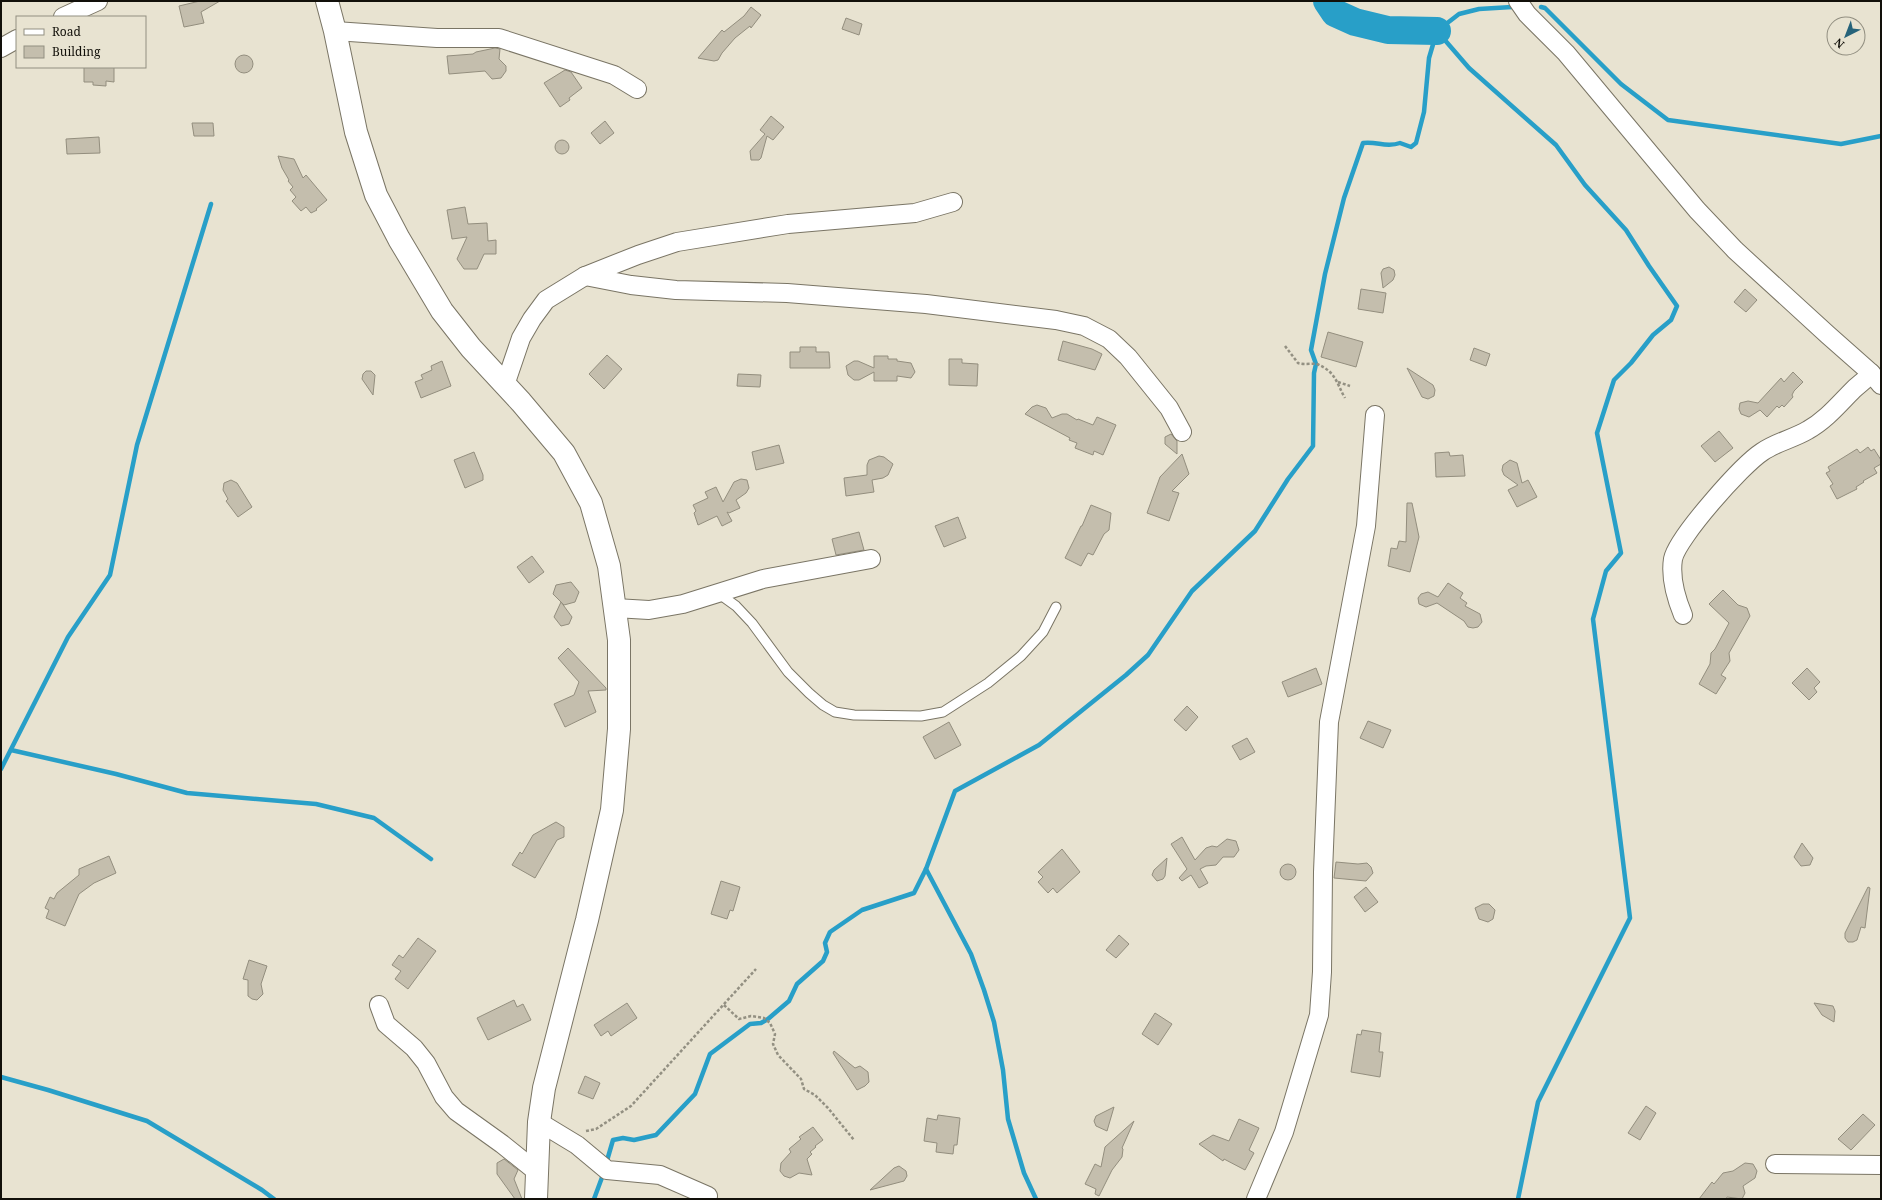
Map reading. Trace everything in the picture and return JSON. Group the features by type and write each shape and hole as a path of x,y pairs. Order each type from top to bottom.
{"street":[{"path":"67,10 98,1"},
{"path":"327,1 335,31 356,132 376,195 399,239 442,311 471,348 564,453 591,503 609,566 619,640 619,729 612,810 587,920 544,1088 539,1122 536,1199"},
{"path":"1518,1 1527,14 1566,53 1697,210 1741,255 1876,379 1808,430 1773,445 1761,452 1731,482 1692,528 1673,558 1672,575 1675,596 1683,615"},
{"path":"335,31 437,38 499,38 614,75 637,89"},
{"path":"1,48 16,40"},
{"path":"505,385 521,338 546,300 585,276 638,255 677,242 788,224 915,212 953,202"},
{"path":"585,276 631,285 676,290 787,293 926,304 1056,320 1084,326 1109,339 1128,357 1169,408 1182,432"},
{"path":"1256,1199 1284,1132 1320,1015 1323,872 1329,722 1366,526 1375,415"},
{"path":"615,608 649,610 683,604 762,579 871,558"},
{"path":"379,1005 386,1024 414,1048 426,1063 444,1097 456,1111 502,1144 537,1172"},
{"path":"539,1122 577,1145 607,1170 660,1174 708,1196"},
{"path":"1775,1164 1881,1164"}],"lane":[{"path":"718,593 736,606 752,623 788,672 823,705 835,712 854,715 921,716 943,712 988,683 1021,656 1043,632 1056,607"}],"path":[{"path":"1285,346 1298,364 1316,364 1333,374 1345,398"},
{"path":"1338,382 1350,386"},
{"path":"565,1137 596,1129 631,1106 756,969"},
{"path":"724,1005 739,1018 751,1016 764,1018 770,1023 775,1034 773,1044 778,1055 801,1079 804,1089 815,1095 828,1108 854,1140"}],"building":[{"path":"200,1 220,1 201,12 204,23 184,27 179,6"},
{"path":"751,7 761,15 751,28 750,26 735,38 718,60 714,61 698,58 722,30 724,32 744,16"},
{"path":"846,18 862,24 859,35 842,29"},
{"path":"495,48 500,49 499,59 506,66 506,71 501,78 492,79 485,71 449,74 447,56 473,54"},
{"path":"244,55 250,58 253,64 250,70 244,73 238,70 235,64 238,58"},
{"path":"84,68 114,68 114,82 106,81 106,86 93,85 93,82 84,82"},
{"path":"565,70 571,72 582,88 569,98 570,100 560,107 544,83"},
{"path":"771,116 784,127 773,140 767,136 761,158 759,160 751,160 750,151 765,134 760,130"},
{"path":"605,121 614,133 600,144 591,133"},
{"path":"192,123 213,123 214,136 194,136"},
{"path":"99,137 100,153 67,154 66,139"},
{"path":"559,140 565,140 569,144 569,150 565,154 559,154 555,150 555,144"},
{"path":"278,156 294,159 303,178 306,175 327,200 316,209 317,210 311,213 306,207 301,211 292,201 296,197 290,190 293,187 288,181 289,180 282,168"},
{"path":"465,207 468,224 487,223 488,241 496,240 496,254 484,254 477,269 464,269 457,259 467,237 452,239 447,210"},
{"path":"1389,267 1394,270 1395,275 1393,280 1383,288 1381,273 1383,269"},
{"path":"1361,289 1386,293 1383,313 1358,309"},
{"path":"1745,289 1757,300 1746,312 1734,302"},
{"path":"1328,332 1363,342 1356,367 1321,357"},
{"path":"1063,341 1092,349 1102,354 1095,370 1058,360"},
{"path":"800,347 816,347 816,352 829,352 830,368 790,368 790,352 800,352"},
{"path":"1474,348 1490,354 1486,366 1470,360"},
{"path":"607,355 622,369 604,389 589,374"},
{"path":"874,356 888,356 888,359 897,359 897,361 911,363 915,372 911,378 897,376 897,381 874,381 874,372 859,380 854,380 848,375 846,366 854,361 858,361 874,368"},
{"path":"949,359 962,359 962,363 978,364 977,386 949,385"},
{"path":"442,361 451,386 421,398 415,382 423,379 421,375 432,370 431,366"},
{"path":"1407,368 1433,385 1435,390 1434,396 1428,399 1422,397"},
{"path":"366,371 371,371 375,375 373,395 362,379 363,374"},
{"path":"1793,372 1803,382 1794,391 1792,395 1793,397 1784,407 1782,405 1779,408 1777,406 1767,417 1760,410 1749,417 1741,414 1739,409 1740,403 1748,401 1758,403 1781,378 1784,382"},
{"path":"738,374 761,375 760,387 737,386"},
{"path":"1037,405 1046,408 1052,418 1062,414 1067,414 1077,420 1078,419 1093,425 1097,417 1116,425 1103,455 1094,451 1093,455 1075,448 1077,443 1069,440 1070,438 1025,414 1032,407"},
{"path":"1719,431 1733,448 1715,462 1701,446"},
{"path":"1171,434 1177,441 1177,454 1165,444 1165,437"},
{"path":"779,445 784,463 756,470 752,452"},
{"path":"1868,447 1871,451 1874,449 1881,460 1881,464 1874,468 1877,473 1863,481 1864,482 1856,487 1857,489 1837,499 1830,486 1833,484 1826,473 1830,471 1828,467 1857,449 1860,453"},
{"path":"474,452 483,475 483,480 465,488 454,460"},
{"path":"1449,452 1450,456 1463,455 1465,476 1436,477 1435,453"},
{"path":"1182,454 1189,474 1172,491 1179,493 1169,521 1147,513 1160,477"},
{"path":"879,456 884,457 893,464 888,475 883,478 872,480 874,492 846,496 844,478 867,475 867,465 869,460"},
{"path":"1510,460 1517,463 1522,483 1528,480 1537,497 1517,507 1508,490 1518,485 1504,475 1502,470 1503,465"},
{"path":"741,479 747,480 749,488 746,493 736,500 740,508 729,513 727,512 732,521 722,526 717,516 698,525 694,513 696,511 693,505 708,498 705,492 716,487 723,502 734,482"},
{"path":"231,480 237,483 252,507 238,517 226,501 228,499 223,490 224,483"},
{"path":"1407,503 1412,503 1419,537 1410,572 1388,566 1391,548 1397,549 1399,541 1406,542"},
{"path":"1091,505 1111,513 1109,530 1104,534 1093,555 1088,553 1081,566 1065,558"},
{"path":"958,517 966,538 944,547 935,526"},
{"path":"859,532 864,550 836,555 832,539"},
{"path":"532,556 544,572 529,583 517,567"},
{"path":"571,582 579,592 575,602 564,605 553,594 556,585"},
{"path":"1448,583 1463,593 1460,598 1467,603 1465,606 1480,614 1482,622 1478,627 1468,627 1464,621 1437,603 1426,607 1419,604 1418,598 1421,594 1428,592 1438,597"},
{"path":"1723,590 1738,605 1747,608 1750,616 1729,653 1730,661 1721,675 1726,678 1716,694 1699,684 1710,664 1711,653 1715,649 1729,623 1709,604"},
{"path":"561,602 572,617 569,624 561,626 554,617"},
{"path":"568,648 606,688 606,690 588,691 596,712 565,727 554,704 574,695 579,682 558,658"},
{"path":"1316,668 1322,684 1288,697 1282,682"},
{"path":"1807,668 1820,682 1814,688 1817,692 1809,700 1792,683"},
{"path":"1187,706 1198,717 1186,731 1174,720"},
{"path":"1368,721 1391,730 1383,748 1360,738"},
{"path":"949,722 961,745 935,759 923,737"},
{"path":"1247,738 1255,752 1240,760 1232,746"},
{"path":"556,822 564,827 564,837 557,840 535,878 512,865 520,852 522,854 533,835"},
{"path":"1182,837 1195,860 1206,848 1212,846 1217,847 1227,839 1236,841 1239,850 1234,857 1223,857 1216,865 1206,866 1200,869 1208,883 1199,888 1191,875 1182,881 1179,878 1187,869 1171,844"},
{"path":"1802,843 1813,858 1810,865 1801,866 1794,857"},
{"path":"1062,849 1080,872 1057,893 1053,888 1048,893 1038,882 1043,877 1038,872"},
{"path":"109,856 116,873 94,883 79,894 65,926 46,918 49,910 45,908 50,897 54,899 57,893 79,875 79,869"},
{"path":"1167,858 1165,876 1163,879 1157,881 1152,875 1154,870"},
{"path":"1336,862 1358,864 1367,863 1371,867 1373,873 1366,881 1334,878"},
{"path":"1288,864 1294,866 1296,872 1294,878 1288,880 1282,878 1280,872 1282,866"},
{"path":"721,881 740,887 733,911 730,910 727,919 711,914"},
{"path":"1366,887 1378,902 1365,912 1354,897"},
{"path":"1868,887 1870,888 1865,928 1861,927 1857,940 1848,942 1845,938 1845,933"},
{"path":"1483,904 1489,904 1495,910 1493,919 1488,922 1479,919 1475,908"},
{"path":"1119,935 1129,944 1116,958 1106,950"},
{"path":"418,938 436,951 408,989 395,979 401,971 392,965 399,955 403,958"},
{"path":"249,960 267,966 261,984 263,994 257,1000 248,996 248,980 243,979"},
{"path":"514,1000 517,1007 523,1004 531,1020 488,1040 477,1018"},
{"path":"627,1003 637,1018 611,1036 608,1031 601,1036 594,1025"},
{"path":"1814,1003 1833,1006 1835,1011 1834,1022 1822,1015"},
{"path":"1155,1013 1172,1024 1158,1045 1142,1034"},
{"path":"1362,1030 1381,1033 1379,1052 1383,1052 1380,1077 1351,1072 1357,1034 1361,1035"},
{"path":"834,1051 855,1068 860,1066 868,1072 869,1082 865,1086 857,1090 833,1053"},
{"path":"585,1076 600,1083 593,1099 578,1093"},
{"path":"1646,1106 1656,1113 1640,1140 1628,1133"},
{"path":"1114,1107 1107,1131 1096,1126 1094,1121 1096,1116"},
{"path":"1863,1114 1875,1125 1851,1150 1838,1139"},
{"path":"938,1115 960,1118 957,1145 954,1145 953,1154 936,1152 937,1143 924,1141 927,1118 937,1120"},
{"path":"1239,1119 1259,1128 1249,1150 1254,1153 1245,1170 1224,1159 1223,1161 1199,1144 1213,1135 1229,1141"},
{"path":"1134,1121 1122,1148 1122,1157 1112,1170 1099,1196 1095,1194 1096,1189 1085,1184 1095,1164 1101,1167 1105,1147"},
{"path":"813,1127 823,1140 815,1146 816,1147 810,1152 812,1154 807,1159 812,1175 799,1173 790,1178 784,1176 780,1171 781,1163 791,1152 789,1149 801,1139 799,1137"},
{"path":"504,1159 518,1170 514,1179 522,1199 515,1199 497,1174 497,1163"},
{"path":"1745,1163 1753,1164 1757,1171 1755,1178 1743,1186 1745,1193 1742,1199 1727,1197 1726,1199 1699,1199 1712,1182 1714,1184 1723,1173 1733,1171"},
{"path":"899,1166 906,1171 907,1176 904,1181 870,1190 894,1168"}],"waterway":[{"path":"1327,1 1335,13 1355,22 1388,30 1437,31"},
{"path":"606,1164 613,1140 623,1138 634,1140 656,1135 695,1094 710,1054 750,1024 761,1023 768,1019 789,1001 797,984 823,961 827,952 825,943 830,932 862,910 914,893 926,869 955,791 1039,745 1126,675 1148,655 1192,591 1255,531 1288,479 1313,446 1314,373 1316,364 1311,350 1325,274 1344,198 1363,143 1386,145 1400,143 1411,147 1416,143 1424,112 1429,58 1437,31 1459,14 1479,9 1512,7"},
{"path":"1541,7 1545,8 1621,84 1668,120 1841,144 1881,136"},
{"path":"1437,31 1469,68 1556,145 1585,185 1626,230 1677,306 1671,320 1653,335 1631,363 1614,380 1597,433 1621,553 1606,571 1593,619 1630,918 1538,1102 1518,1199"},
{"path":"1,769 68,637 110,575 137,445 211,204"},
{"path":"11,750 116,774 187,793 316,804 374,818 431,859"},
{"path":"926,869 971,954 984,990 994,1022 1003,1070 1008,1119 1024,1173 1036,1199"},
{"path":"1,1077 147,1121 262,1190 274,1199"},
{"path":"594,1199 604,1172"}]}
